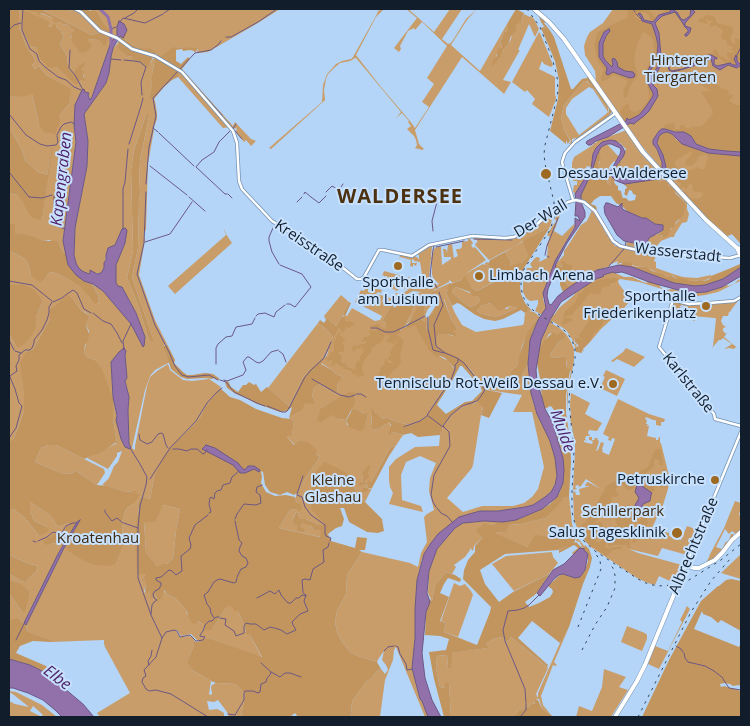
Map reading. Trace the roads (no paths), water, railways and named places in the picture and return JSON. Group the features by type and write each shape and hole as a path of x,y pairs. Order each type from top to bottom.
{"main road":[{"name":"Kreisstraße","path":"75,9 81,12 103,33 120,39 129,47 155,56 180,70 234,134 237,143 240,186 272,221 324,253 358,279 364,277 377,252 380,250"},
{"path":"534,9 564,39 615,115 640,148 706,220 740,252"},
{"path":"574,200 562,165 565,153 570,146 615,115"},
{"name":"Der Wall","path":"380,250 410,256 431,244 472,236 514,237 535,226 548,215 574,200"},
{"name":"Wasserstadt","path":"574,200 585,202 595,211 613,241 620,245 651,253 730,258 740,252"},
{"name":"Karlstraße","path":"741,297 734,301 709,304 687,304 673,300 659,347 714,414 716,420 741,428"},
{"name":"Albrechtstraße","path":"614,717 647,660 741,428"},
{"path":"686,565 697,568 715,560 741,532"}],"waterway":[{"path":"23,9 22,30 30,49 37,54 39,61 45,67 81,90"},
{"name":"Kapengraben","path":"100,9 108,17 111,29 111,44"},
{"path":"125,18 138,9"},
{"path":"164,13 170,9"},
{"path":"226,37 231,37 277,9"},
{"path":"120,22 123,18 145,23 163,14"},
{"path":"636,14 641,19"},
{"path":"9,30 14,25 21,23"},
{"name":"Kapengraben","path":"111,29 116,27"},
{"path":"180,69 195,53 211,50 221,41"},
{"path":"736,57 741,47"},
{"path":"70,50 69,68 83,90"},
{"path":"111,59 121,60"},
{"path":"124,60 140,62 146,67 141,82 142,95"},
{"path":"146,184 149,147 156,116 153,98 178,71"},
{"path":"186,75 222,115"},
{"path":"129,144 143,98"},
{"path":"9,114 26,135 40,144 47,146 56,145 58,142 57,136"},
{"path":"223,117 242,139"},
{"path":"57,135 64,124 71,122 75,124"},
{"path":"233,129 236,124"},
{"path":"153,128 158,132"},
{"path":"227,194 196,167 202,160 214,152 219,142 231,130"},
{"path":"159,133 194,166"},
{"path":"123,199 128,149"},
{"path":"150,166 187,195"},
{"path":"9,172 29,197 42,198 52,195"},
{"path":"326,192 332,186 339,190 343,184"},
{"path":"146,192 144,243 137,274 155,325 175,366 182,375 189,377 209,375 218,380"},
{"path":"304,194 305,192 311,197"},
{"path":"433,231 432,221 441,193"},
{"path":"228,194 232,198"},
{"path":"54,196 56,223 59,227 65,229"},
{"path":"311,197 319,203 326,196"},
{"path":"189,197 205,211"},
{"path":"297,202 302,197"},
{"path":"123,200 123,229"},
{"path":"145,242 170,234 192,202"},
{"path":"545,255 558,218"},
{"path":"273,228 269,241 272,252 279,264"},
{"path":"474,239 512,240"},
{"path":"436,247 464,241"},
{"path":"625,246 626,242"},
{"path":"434,246 430,276 437,288"},
{"path":"609,266 624,249"},
{"path":"280,265 302,274 311,287 295,307 287,304"},
{"path":"9,281 32,285 52,301"},
{"path":"53,302 73,290 77,293 84,309 91,313"},
{"path":"436,507 431,495 434,475 450,446 449,432 443,426 451,415 462,406 477,401 485,390 464,363 436,346 434,325 443,305 439,292"},
{"path":"9,438 16,428 22,406 19,403 10,376 17,371 16,366 19,355 25,350 32,348 34,340 47,320 49,307 52,302"},
{"path":"256,316 265,313 274,317 276,312 285,305"},
{"path":"93,313 103,321 111,324 122,343"},
{"path":"371,328 393,332 425,316"},
{"path":"428,317 428,329 433,350 444,353"},
{"path":"216,364 216,348 218,344 226,337 232,336 236,327 252,324 255,318"},
{"name":"Kapengraben","path":"124,350 123,341 131,324"},
{"path":"9,340 14,350"},
{"path":"267,406 286,412 305,377 324,358 331,342"},
{"path":"224,380 227,381 243,375 246,370 243,362 247,357 259,363 271,352 278,350"},
{"path":"15,351 21,353"},
{"path":"279,351 283,354 286,362"},
{"path":"443,427 427,415 451,380 458,359"},
{"path":"312,379 340,395 349,397 355,395"},
{"path":"220,380 226,382 234,392 265,406"},
{"path":"150,479 170,448 196,421 207,403 222,388"},
{"path":"356,394 366,397"},
{"path":"406,426 420,421 427,416"},
{"path":"139,434 140,440 147,444 152,442 161,433 168,448"},
{"name":"Kapengraben","path":"130,448 147,477 140,506 138,528 138,578 151,615 162,638 156,657 144,670 146,676 142,682 149,691 156,690 171,694 208,717"},
{"path":"173,449 187,451 197,449 203,454 207,450"},
{"path":"209,513 211,512 210,498 214,499 215,493 221,490 223,485 230,483 232,477 239,471"},
{"path":"297,494 303,476"},
{"path":"235,519 244,504 256,505 261,503 260,495 256,492 257,487 262,485"},
{"path":"297,495 302,497 305,507 311,515 325,525 325,534 331,538 330,541"},
{"path":"437,508 453,523"},
{"path":"105,510 112,521 117,518 123,523"},
{"path":"151,614 152,605 157,600 153,594 161,585 156,578 161,577 169,570 176,575 182,571 181,556 190,549 189,538 195,525 208,515"},
{"path":"235,521 239,540 242,543 239,551 248,563 246,567 241,569 237,577"},
{"path":"38,541 53,532 61,534 66,526 76,523"},
{"path":"124,523 138,528"},
{"path":"303,592 302,580 310,580 313,569 324,562 323,550 328,547 329,543"},
{"path":"214,618 204,595 217,580 220,579 234,583 237,578"},
{"path":"257,598 270,591 275,594 279,590 288,603 302,595 306,596"},
{"path":"275,628 287,634 296,630 292,622 300,614 308,611 304,601 306,595 303,593"},
{"path":"526,703 525,689 505,641 503,630 508,611 524,608 539,595"},
{"path":"162,638 166,632 174,630 177,631 180,637 190,635 196,641 203,640 205,637 200,635 205,625 219,617"},
{"path":"220,618 226,619 225,625 234,631 236,636 244,633 246,623 256,624 264,630 270,627 274,628"},
{"path":"16,640 25,622"},
{"path":"384,651 388,647 394,646"},
{"path":"396,646 406,664 407,670 413,669"},
{"path":"676,646 683,652"},
{"name":"Kapengraben","path":"149,665 148,661 152,650"},
{"path":"684,653 688,662 705,666 723,678"},
{"path":"261,663 271,672"},
{"path":"228,714 235,715 244,700 245,691 260,692 261,684 266,682 271,672 280,677 285,673 301,677"},
{"path":"723,679 729,688 741,690"},
{"path":"520,717 526,710 526,704"}],"railway":[{"path":"527,9 540,27 552,58 557,76 558,91 544,154 554,202 554,218 550,230 524,269 521,287 523,297 529,306 535,312 564,330 571,338 575,348 569,403 574,451 572,512 576,528 583,540 595,551 638,579 658,586 675,585 689,580 721,560 741,544"},
{"path":"578,627 601,569 600,560 595,553"},
{"path":"638,717 691,612 711,581 730,559"},
{"path":"582,650 607,607 615,588 615,575 609,563"}],"place":[{"name":"Dessau-Waldersee","path":"546,174"},
{"name":"Sporthalle am Luisium","path":"398,266"},
{"name":"Limbach Arena","path":"479,276"},
{"name":"Sporthalle Friederikenplatz","path":"706,306"},
{"name":"Tennisclub Rot-Weiß Dessau e.V.","path":"613,384"},
{"name":"Petruskirche","path":"715,480"},
{"name":"Salus Tagesklinik","path":"677,533"}],"district":[{"name":"WALDERSEE","path":"400,197"}],"park label":[{"name":"Hinterer Tiergarten","path":"680,70"},
{"name":"Kleine Glashau","path":"333,490"},
{"name":"Schillerpark","path":"623,512"},
{"name":"Kroatenhau","path":"98,539"}],"water label":[{"name":"Mulde","path":"562,431"},
{"name":"Elbe","path":"57,678"}]}
